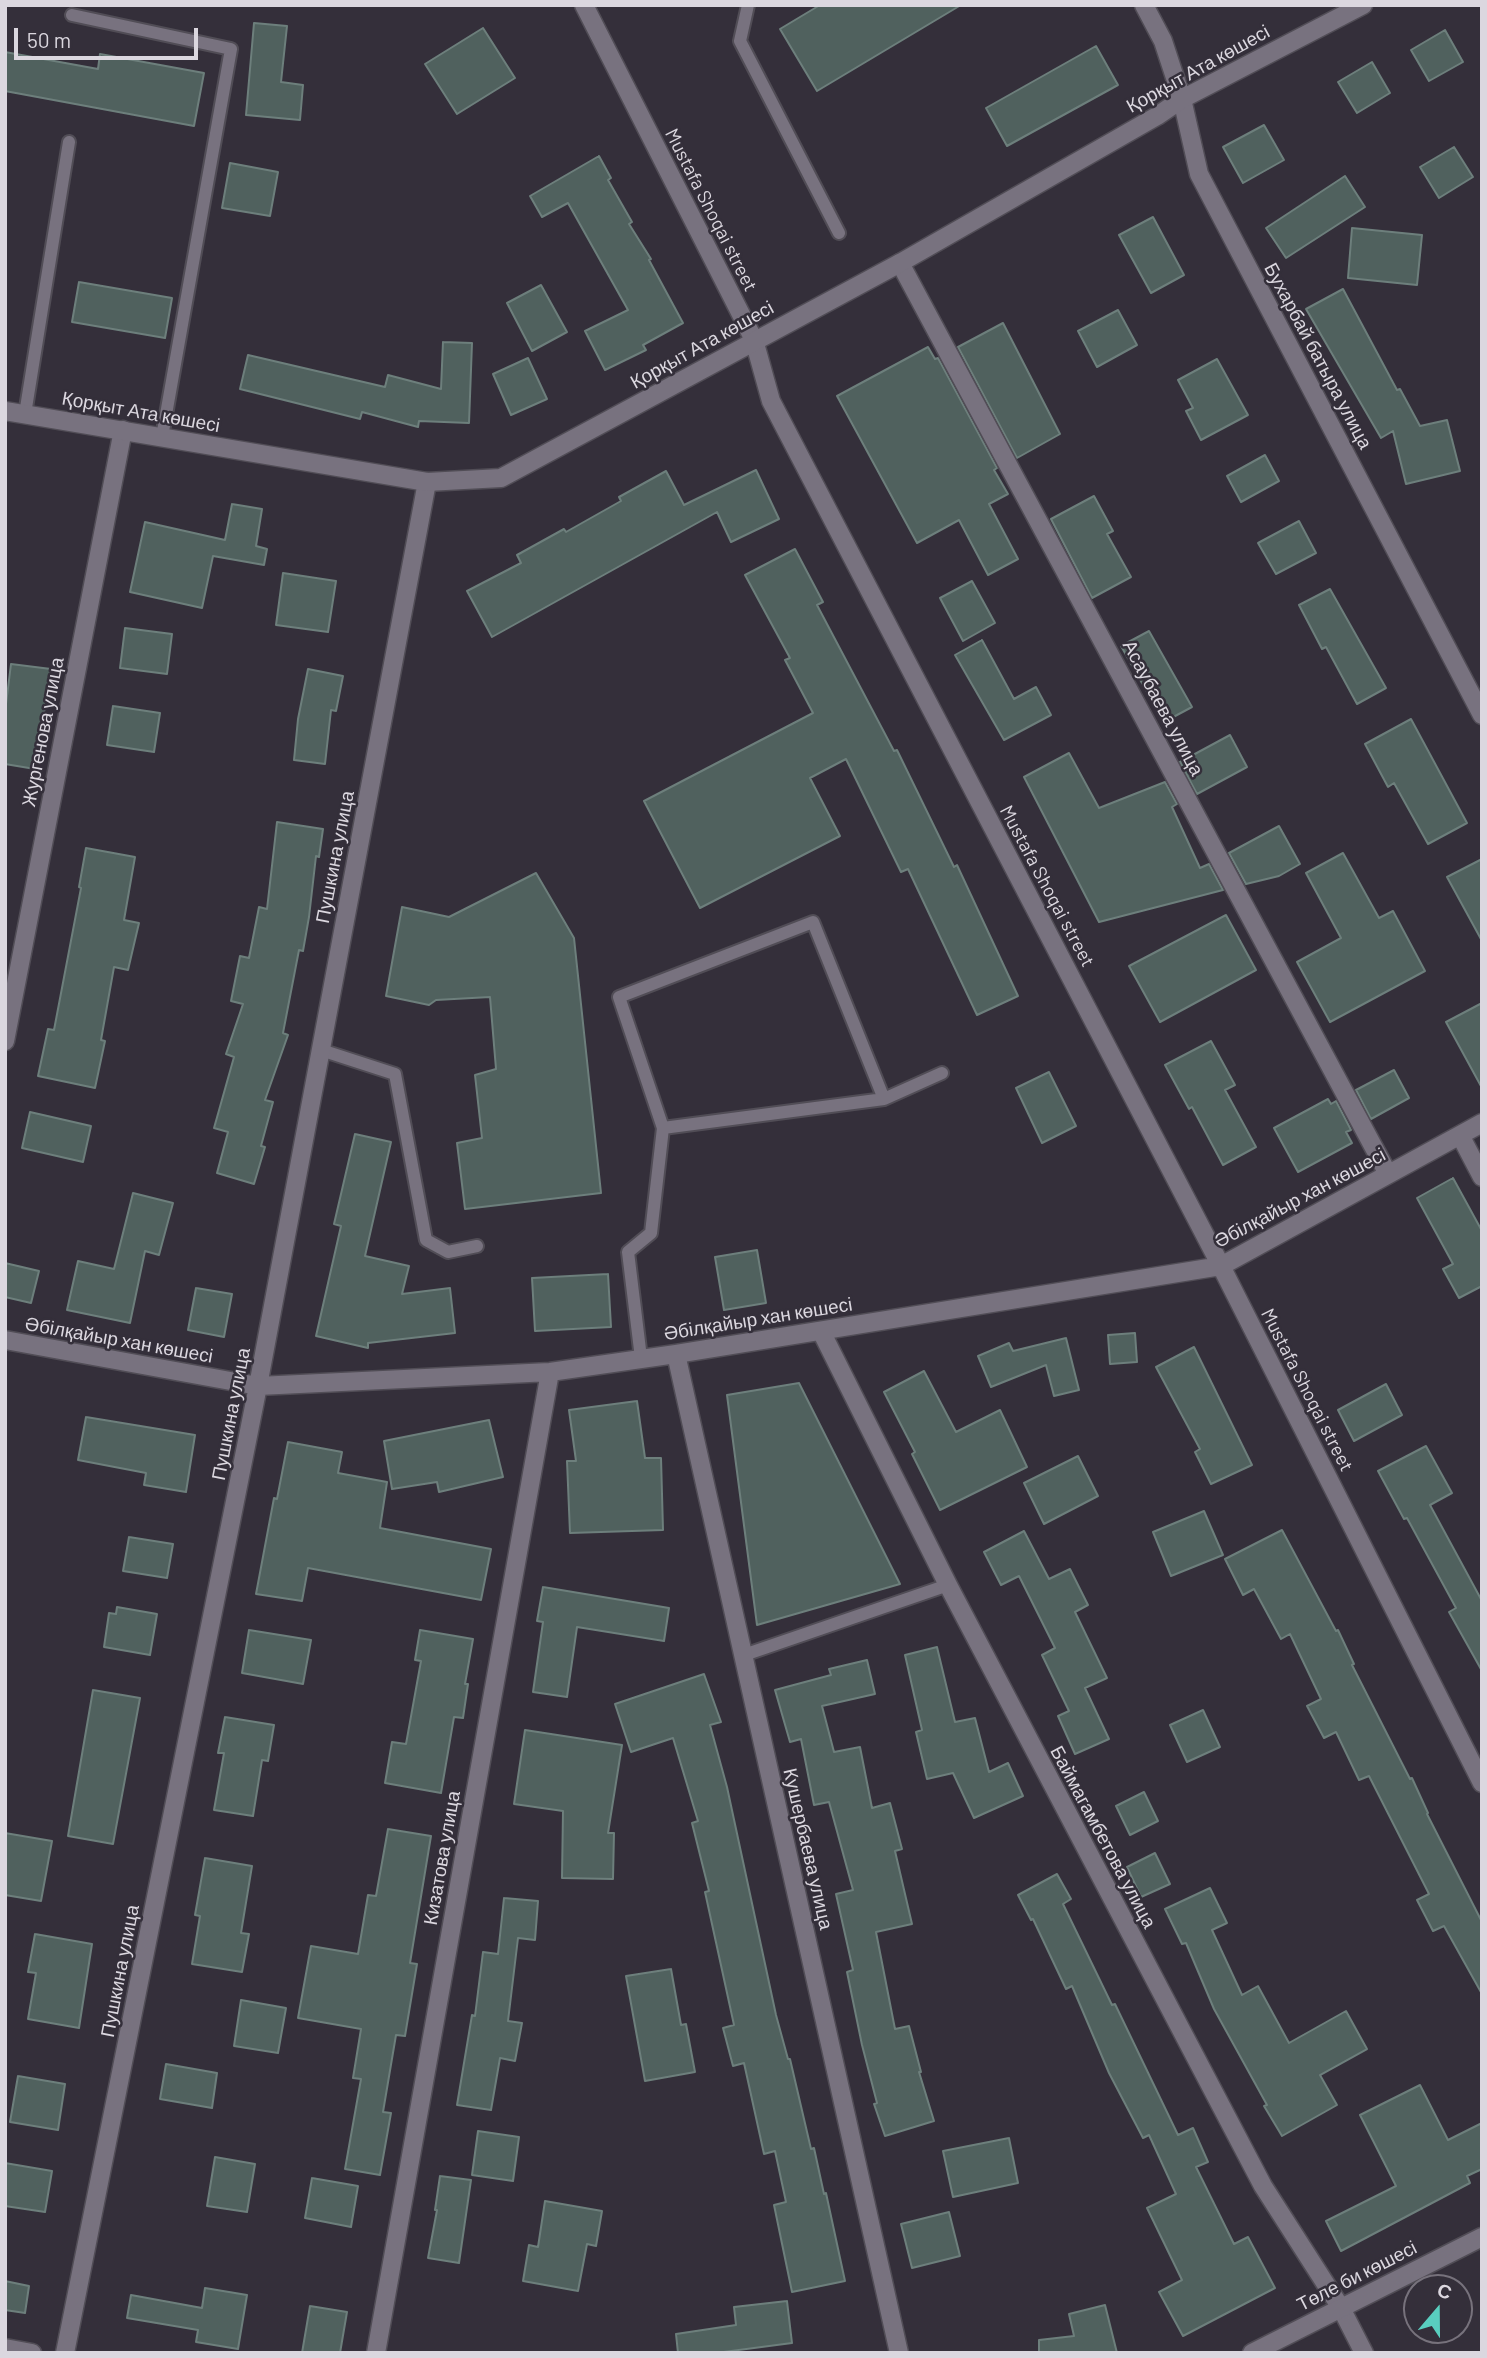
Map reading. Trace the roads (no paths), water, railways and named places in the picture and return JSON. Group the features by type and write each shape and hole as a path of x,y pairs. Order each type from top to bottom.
{"street":[{"name":"Mustafa Shoqai street","path":"584,5 754,341 771,401 1221,1266 1482,1783"},
{"name":"Бухарбай батыра улица","path":"1144,5 1163,41 1182,99 1199,174 1482,715"},
{"name":"Қорқыт Ата көшесі","path":"5,411 427,482 501,478 900,263 1157,116 1182,99 1363,5"},
{"name":"Асаубаева улица","path":"900,263 1388,1174"},
{"name":"Жургенова улица","path":"5,1041 123,430"},
{"name":"Пушкина улица","path":"65,2353 258,1386 427,482"},
{"name":"Әбілқайыр хан көшесі","path":"5,1340 258,1386 550,1371 676,1353 1221,1266 1482,1123"},
{"path":"1460,1135 1482,1177"},
{"name":"Баймагамбетова улица","path":"821,1331 948,1585 1263,2186 1341,2308 1364,2353"},
{"name":"Кушербаева улица","path":"676,1353 899,2353"},
{"name":"Кизатова улица","path":"376,2353 550,1371"},
{"name":"Төле би көшесі","path":"1252,2353 1482,2237"},
{"path":"5,2348 32,2353"}],"lane":[{"path":"748,5 740,41 839,233"},
{"path":"72,15 231,50 162,437"},
{"path":"25,414 69,142"},
{"path":"641,1358 628,1252 651,1233 663,1128 619,997 813,922 884,1099"},
{"path":"321,1049 395,1073 426,1240 448,1252 477,1246"},
{"path":"663,1128 884,1099 942,1073"},
{"path":"744,1655 948,1585"}]}
